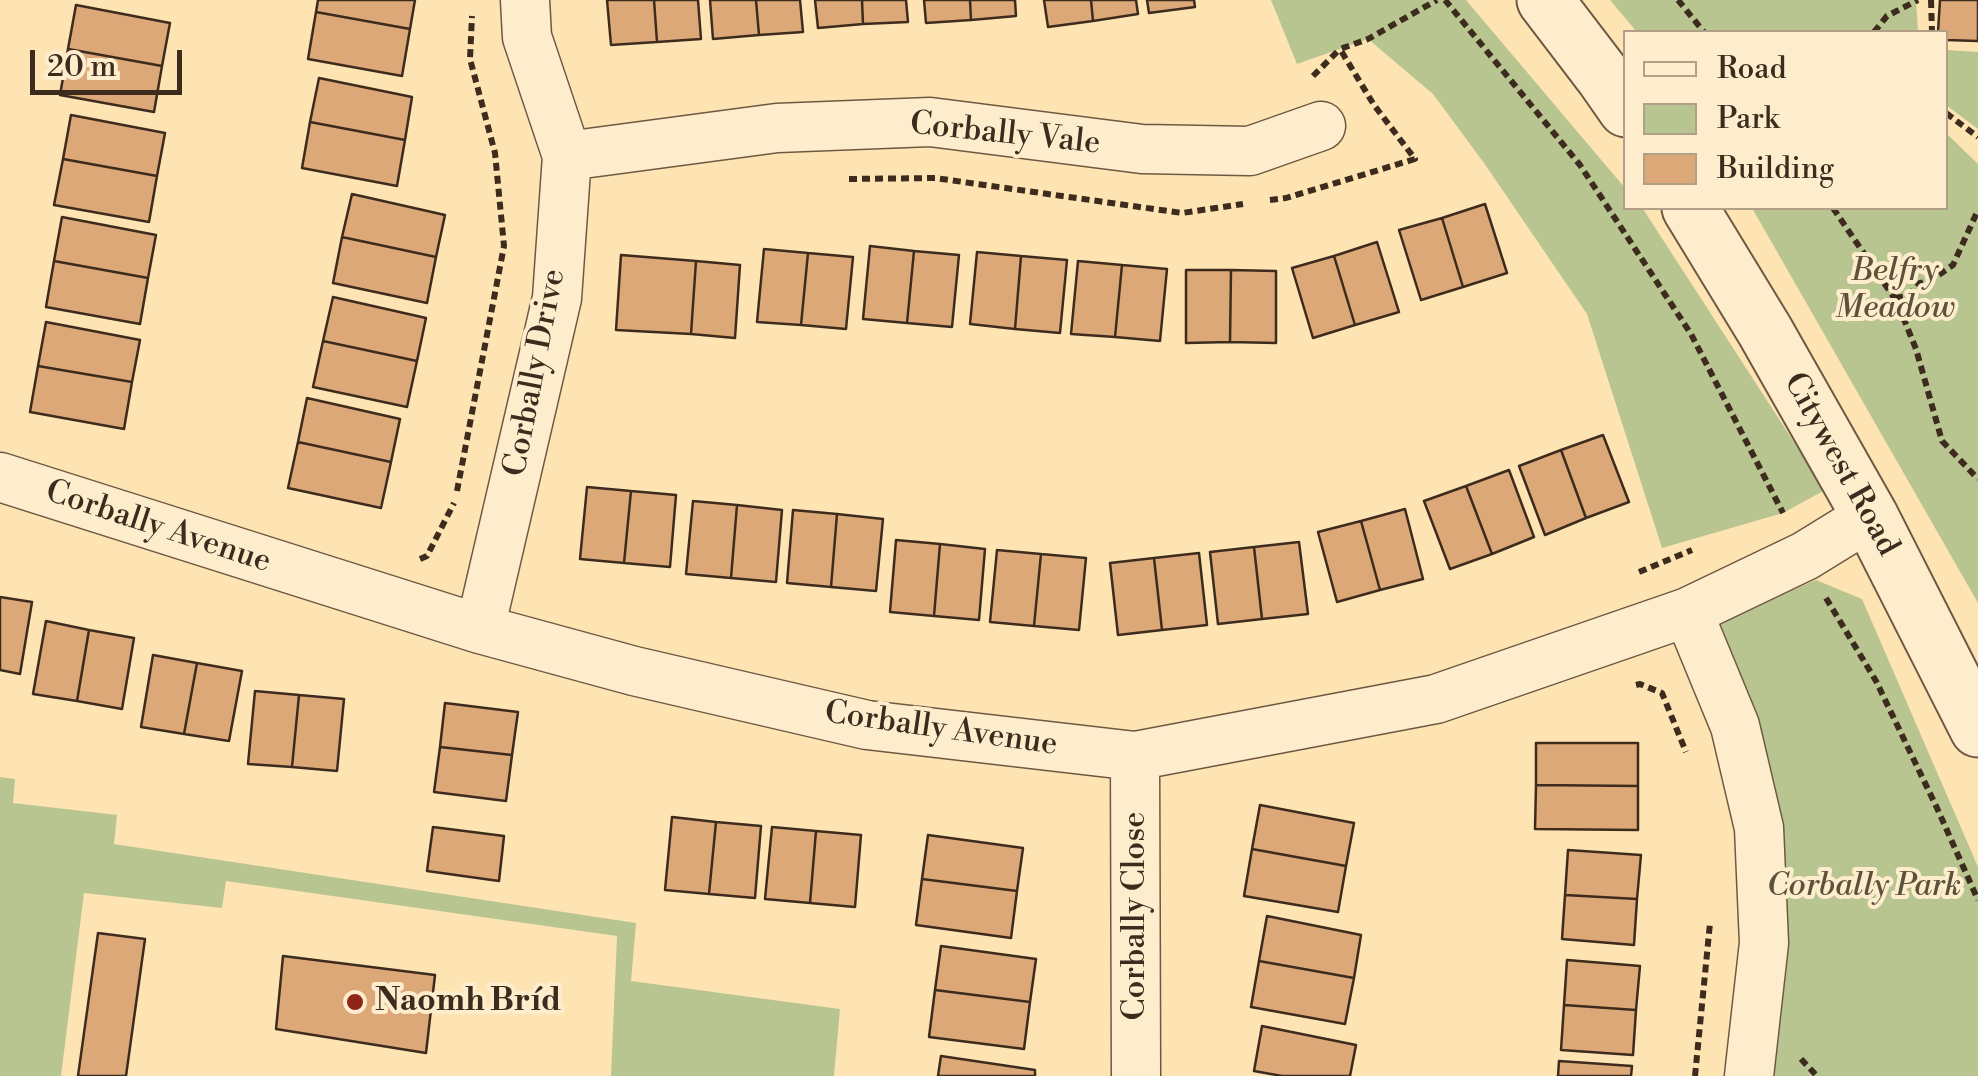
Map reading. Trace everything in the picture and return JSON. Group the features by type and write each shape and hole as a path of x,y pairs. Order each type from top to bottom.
{"street":[{"name":"Corbally Drive","path":"480,629 557,298 566,156 527,37 525,0"},
{"path":"1544,0 1623,104"},
{"name":"Corbally Vale","path":"566,156 776,128 930,122 1142,149 1250,151 1321,126"},
{"name":"Citywest Road","path":"1691,210 1870,516 1978,730"},
{"name":"Corbally Avenue","path":"0,478 480,629 634,671 867,725 1135,756 1436,700 1688,612 1805,556 1870,516"},
{"path":"1688,612 1735,726 1760,828 1764,943 1749,1076"},
{"name":"Corbally Close","path":"1135,756 1136,1076"}],"path":[{"path":"427,556 454,504 504,246 496,153 470,59 473,0"},
{"path":"1269,200 1416,160 1374,106 1340,48 1368,39 1437,0"},
{"path":"1445,0 1580,165 1690,334 1783,513 1766,520"},
{"path":"1678,0 1702,30"},
{"path":"1876,30 1888,16 1918,0"},
{"path":"1930,0 1932,30"},
{"path":"1948,114 1978,137"},
{"path":"839,180 935,178 1182,213 1252,203"},
{"path":"1834,210 1894,298 1916,348 1942,441 1978,479"},
{"path":"1894,298 1908,296 1920,284 1930,282 1953,265 1978,210"},
{"path":"1630,575 1698,548"},
{"path":"1826,597 1876,681 1978,900"},
{"path":"1622,689 1640,684 1662,692 1690,762"},
{"path":"1694,1076 1711,911"}],"green space":[{"path":"1271,0 1466,0 1623,186 1623,210 1644,210 1825,490 1783,513 1662,548 1587,314 1433,94 1368,39 1297,64"},
{"path":"1610,0 1916,0 1918,30 1635,30"},
{"path":"1948,50 1978,52 1978,129 1948,106"},
{"name":"Belfry Meadow","path":"1948,135 1978,164 1978,603 1753,210 1948,210"},
{"name":"Corbally Park","path":"1816,580 1862,599 1978,867 1978,1076 1742,1076 1749,829 1691,634"},
{"path":"0,777 15,779 13,803 117,815 114,844 636,923 631,981 840,1009 834,1076 611,1076 617,936 226,881 222,908 84,893 61,1076 0,1076"}],"building":[{"path":"318,0 415,0 410,29 316,12"},
{"path":"607,0 654,0 657,42 611,45"},
{"path":"654,0 698,0 701,39 657,42"},
{"path":"710,0 756,0 759,35 713,39"},
{"path":"756,0 800,0 803,32 759,35"},
{"path":"815,0 862,0 863,24 818,28"},
{"path":"862,0 906,0 908,22 863,24"},
{"path":"924,0 970,0 971,20 926,23"},
{"path":"970,0 1015,0 1016,16 971,20"},
{"path":"1044,0 1091,0 1093,21 1048,27"},
{"path":"1091,0 1136,0 1138,14 1093,21"},
{"path":"1147,0 1194,0 1195,7 1149,13"},
{"path":"1940,0 1978,0 1978,41 1948,40 1948,30 1938,30"},
{"path":"76,5 170,23 162,66 68,49"},
{"path":"316,12 410,29 402,76 308,59"},
{"path":"68,49 162,66 154,112 60,95"},
{"path":"319,78 412,97 405,140 310,122"},
{"path":"71,115 165,133 157,176 63,159"},
{"path":"310,122 405,140 397,186 302,168"},
{"path":"63,159 157,176 149,222 54,205"},
{"path":"352,194 445,215 436,257 342,237"},
{"path":"1485,204 1507,273 1463,287 1442,218"},
{"path":"62,217 156,235 148,278 54,261"},
{"path":"1442,218 1463,287 1421,300 1399,230"},
{"path":"342,237 436,257 427,303 333,283"},
{"path":"1377,242 1399,312 1355,325 1334,256"},
{"path":"870,246 914,251 907,323 863,319"},
{"path":"764,249 808,253 801,325 757,322"},
{"path":"914,251 959,255 952,327 907,323"},
{"path":"977,252 1021,256 1015,329 970,324"},
{"path":"808,253 853,257 846,329 801,325"},
{"path":"621,255 696,261 691,334 616,330"},
{"path":"1021,256 1067,260 1060,333 1015,329"},
{"path":"1334,256 1355,325 1313,338 1292,268"},
{"path":"54,261 148,278 140,324 46,307"},
{"path":"696,261 740,265 735,338 691,334"},
{"path":"1078,261 1122,265 1115,337 1071,334"},
{"path":"1122,265 1167,269 1160,341 1115,337"},
{"path":"1186,270 1231,270 1230,342 1186,343"},
{"path":"1231,270 1276,271 1276,343 1230,342"},
{"path":"333,297 426,318 417,361 323,341"},
{"path":"46,322 140,340 132,382 38,366"},
{"path":"323,341 417,361 407,407 313,387"},
{"path":"38,366 132,382 124,429 30,412"},
{"path":"307,398 400,419 391,462 298,442"},
{"path":"1603,435 1629,502 1586,518 1561,450"},
{"path":"298,442 391,462 381,508 288,488"},
{"path":"1561,450 1586,518 1545,535 1519,466"},
{"path":"1509,470 1534,537 1492,554 1466,486"},
{"path":"1466,486 1492,554 1450,569 1424,501"},
{"path":"587,487 631,491 624,563 580,559"},
{"path":"631,491 676,495 670,567 624,563"},
{"path":"693,501 737,505 731,578 686,574"},
{"path":"737,505 782,510 776,582 731,578"},
{"path":"1405,509 1423,579 1380,590 1361,521"},
{"path":"793,510 837,514 831,587 787,583"},
{"path":"837,514 883,519 876,591 831,587"},
{"path":"1361,521 1380,590 1337,602 1318,532"},
{"path":"896,540 940,544 934,616 890,612"},
{"path":"1299,542 1308,614 1262,619 1254,547"},
{"path":"940,544 985,549 979,620 934,616"},
{"path":"1254,547 1262,619 1218,624 1210,552"},
{"path":"997,550 1041,554 1034,626 990,622"},
{"path":"1199,553 1207,625 1162,630 1154,558"},
{"path":"1041,554 1086,558 1079,630 1034,626"},
{"path":"1154,558 1162,630 1118,635 1110,563"},
{"path":"0,597 32,602 20,674 0,670"},
{"path":"46,621 89,630 77,701 33,694"},
{"path":"89,630 134,638 122,709 77,701"},
{"path":"153,655 197,663 184,734 141,727"},
{"path":"197,663 242,671 229,741 184,734"},
{"path":"255,691 299,695 292,767 248,764"},
{"path":"299,695 344,699 337,771 292,767"},
{"path":"445,703 518,712 512,755 440,747"},
{"path":"1536,743 1638,743 1638,786 1536,785"},
{"path":"440,747 512,755 506,801 434,792"},
{"path":"1536,785 1638,786 1638,830 1535,829"},
{"path":"1260,805 1354,823 1346,866 1252,849"},
{"path":"672,817 716,822 709,894 665,890"},
{"path":"716,822 761,826 755,898 709,894"},
{"path":"433,827 504,836 499,881 427,871"},
{"path":"772,827 816,831 810,903 765,899"},
{"path":"816,831 861,835 855,907 810,903"},
{"path":"928,835 1023,848 1017,891 922,879"},
{"path":"1252,849 1346,866 1338,912 1244,896"},
{"path":"1568,850 1641,855 1637,899 1565,895"},
{"path":"922,879 1017,891 1011,938 916,925"},
{"path":"1565,895 1637,899 1634,945 1562,939"},
{"path":"1267,916 1361,935 1354,978 1259,961"},
{"path":"98,933 145,939 126,1076 78,1076"},
{"path":"941,946 1036,959 1030,1002 935,990"},
{"name":"Naomh Bríd","path":"283,956 435,975 426,1053 276,1029"},
{"path":"1567,960 1640,966 1636,1010 1564,1005"},
{"path":"1259,961 1354,978 1345,1024 1251,1007"},
{"path":"935,990 1030,1002 1024,1049 929,1037"},
{"path":"1564,1005 1636,1010 1633,1055 1561,1050"},
{"path":"1262,1026 1356,1045 1350,1076 1282,1076 1254,1071"},
{"path":"941,1056 1035,1070 1035,1076 938,1076"},
{"path":"1559,1061 1632,1066 1631,1076 1558,1076"}],"place":[{"name":"Naomh Bríd","path":"355,1002"}]}
